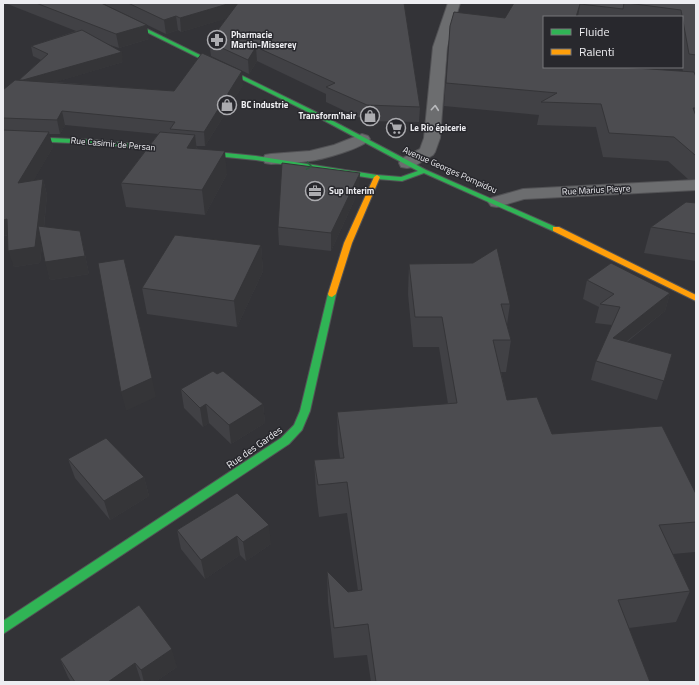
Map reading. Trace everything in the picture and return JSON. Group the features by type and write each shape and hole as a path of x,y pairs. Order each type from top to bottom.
{"street":[{"name":"Avenue Georges Pompidou","path":"90,3 299,105 362,140 424,171 497,202 696,298"},
{"path":"407,162 427,152 432,138 440,47 454,3"},
{"name":"Rue Casimir de Persan","path":"3,138 96,142 271,159 377,177 402,179 424,171"},
{"name":"Rue Casimir de Persan","path":"271,159 310,156 362,140"},
{"name":"Rue des Gardes","path":"3,628 285,441 298,427 305,411 330,300 348,243 377,177"},
{"name":"Rue Marius Pieyre","path":"497,202 523,194 696,185"}],"building":[{"path":"36,3 101,3 147,25 116,34"},
{"path":"128,3 231,3 180,18 176,16 164,20"},
{"path":"238,3 404,3 420,107 367,105 326,87 335,83 256,47 248,60 209,42"},
{"path":"514,3 624,3 623,9 580,4 576,16 543,16 543,68 635,68 694,72 696,77 696,108 693,108 696,116 696,155 674,137 609,133 601,104 541,102 557,93 446,83 450,26 454,12 505,18"},
{"path":"627,3 696,3 696,55 689,54 681,10"},
{"path":"82,30 122,52 19,80 48,54 31,46"},
{"path":"202,53 242,71 204,132 170,129 175,122 62,111 57,120 3,118 3,90 15,80 174,91"},
{"path":"3,130 49,132 18,183 43,179 35,247 8,251 7,219 3,220"},
{"path":"160,132 195,135 187,148 225,151 202,190 121,183"},
{"path":"282,163 360,173 331,233 278,227"},
{"path":"686,202 696,203 696,234 651,227"},
{"path":"38,226 80,231 85,256 45,262"},
{"path":"175,235 261,245 234,301 142,288"},
{"path":"497,248 510,304 501,304 511,340 493,340 507,400 537,397 552,434 662,426 696,494 696,522 659,525 690,591 618,600 650,682 376,682 368,624 334,628 327,571 348,592 362,590 347,482 318,485 314,460 344,458 337,412 457,403 442,317 415,317 409,264 473,263"},
{"path":"124,259 152,378 121,392 98,263"},
{"path":"611,263 670,293 613,338 672,354 664,381 596,361 620,307 600,304 614,294 587,280"},
{"path":"213,371 217,374 223,371 263,404 229,425 206,404 200,408 181,389"},
{"path":"106,438 144,477 104,501 68,459"},
{"path":"237,493 269,525 243,542 237,536 201,560 177,530"},
{"path":"139,605 172,649 141,670 135,663 108,682 75,682 60,659"}],"traffic: fast":[{"path":"90,3 312,112 424,171 556,229"},
{"path":"3,138 96,142 256,158 377,177 402,179 424,171"},
{"path":"3,628 285,441 298,427 305,411 332,294"}],"traffic: slow":[{"path":"332,294 348,243 377,177"},
{"path":"556,229 696,298"}],"place":[{"name":"Pharmacie Martin-Misserey","path":"217,40"},
{"name":"BC industrie","path":"227,105"},
{"name":"Transform'hair","path":"370,116"},
{"name":"Le Rio épicerie","path":"396,128"},
{"name":"Sup Interim","path":"315,191"}]}
